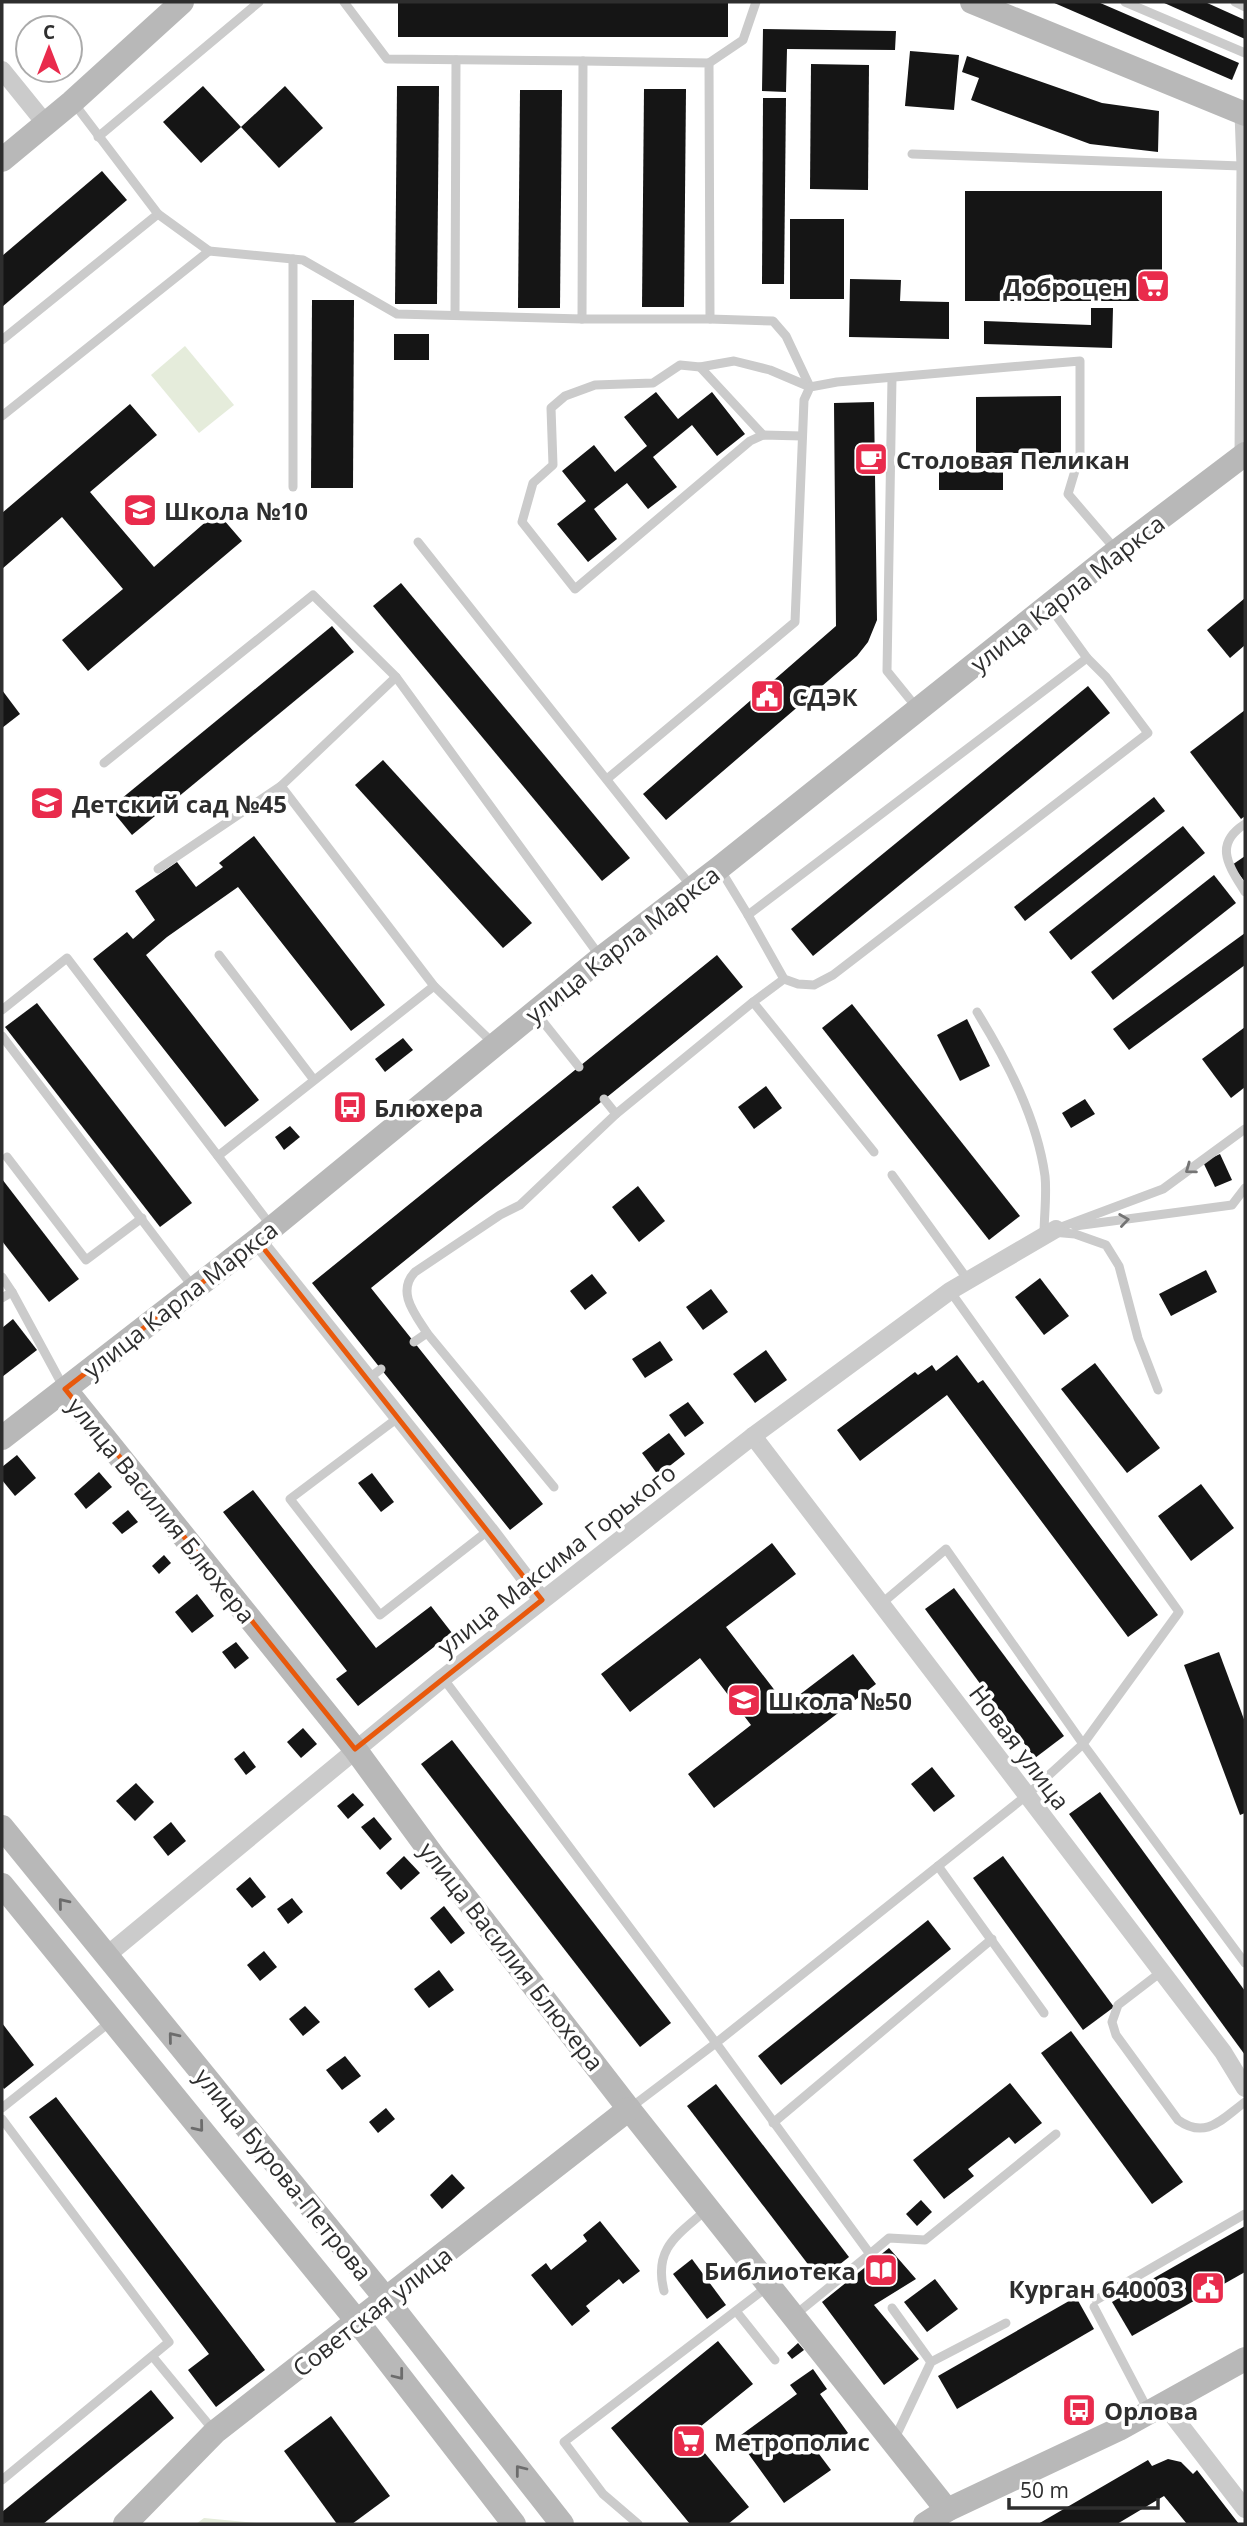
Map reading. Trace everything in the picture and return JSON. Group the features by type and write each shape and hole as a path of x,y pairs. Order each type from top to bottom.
{"main road":[{"path":"2,160 72,102 182,2"},
{"path":"972,2 1242,113"},
{"name":"улица Карла Маркса","path":"2,1438 265,1233 601,958 1050,607 1116,551 1242,456"},
{"name":"улица Василия Блюхера","path":"65,1389 355,1749 629,2109 952,2517"},
{"name":"улица Бурова-Петрова","path":"2,1827 386,2299 562,2524"},
{"name":"улица Бурова-Петрова","path":"2,1885 357,2321 514,2524"},
{"name":"Советская улица","path":"125,2524 215,2432 629,2109"},
{"path":"925,2524 952,2517 1245,2359"}],"street":[{"path":"2,70 45,123"},
{"name":"улица Максима Горького","path":"107,1956 443,1678 753,1436 950,1291 1050,1232"},
{"path":"265,1233 375,1374 399,1417 542,1600"},
{"name":"Новая улица","path":"753,1436 1223,2052 1245,2088"},
{"path":"1156,2408 1245,2509"}],"lane":[{"path":"98,137 259,2"},
{"path":"344,2 387,59 709,63 743,40 755,2"},
{"path":"1125,2 1245,53"},
{"path":"1235,2 1245,6"},
{"path":"455,315 456,60"},
{"path":"582,319 583,61"},
{"path":"709,63 710,319"},
{"path":"72,102 158,214 209,251 303,260 397,314 772,321 786,336 810,387 804,400 795,622 607,779"},
{"path":"1242,113 1242,456"},
{"path":"912,154 1241,166"},
{"path":"2,340 158,214"},
{"path":"2,416 209,251"},
{"path":"293,259 293,487"},
{"path":"802,436 763,435 750,442 575,589 522,522 533,483 553,465 551,408 565,396 595,385 653,383 680,365 701,367 734,361 769,370 810,387 1080,361 1080,454 1068,494 1116,551"},
{"path":"701,367 763,435"},
{"path":"892,378 887,671 919,710"},
{"path":"418,542 692,888"},
{"path":"104,763 313,595 396,677 601,958"},
{"path":"719,868 784,979 798,984 814,985 833,975 1148,733 1087,658 1050,607"},
{"path":"748,915 1087,658"},
{"path":"158,869 281,786 396,677"},
{"path":"281,786 434,986 495,1045"},
{"path":"1245,824 1227,841 1226,850 1228,863 1245,892"},
{"path":"219,955 314,1080"},
{"path":"2,1010 67,958 218,1156 265,1233"},
{"path":"554,1487 427,1333 411,1309 406,1286 408,1279 489,1222 520,1205 616,1114 784,979"},
{"path":"218,1156 434,986"},
{"path":"753,1002 874,1152"},
{"path":"535,1012 579,1067"},
{"path":"977,1012 999,1048 1024,1104 1040,1150 1050,1232"},
{"path":"2,1036 194,1289"},
{"path":"604,1098 616,1114"},
{"path":"1050,1232 1163,1189 1245,1129"},
{"path":"5,1154 86,1259 142,1218"},
{"path":"892,1175 968,1280"},
{"path":"1050,1232 1233,1205 1245,1188"},
{"path":"1050,1232 1075,1234 1106,1245 1119,1266 1138,1338 1158,1390"},
{"path":"2,1278 65,1389"},
{"path":"629,2109 1026,1796 1083,1744 1179,1612 950,1291"},
{"path":"2,1298 12,1292"},
{"path":"414,1342 427,1333"},
{"path":"399,1417 290,1499 380,1615 489,1530"},
{"path":"881,1604 946,1549 1083,1744 1245,1963"},
{"path":"443,1678 870,2254"},
{"path":"938,1866 1044,2013"},
{"path":"774,2123 992,1939"},
{"path":"1161,1972 1118,2005 1112,2022 1116,2035 1178,2120 1191,2129 1209,2128 1245,2102"},
{"path":"2,2108 112,2020"},
{"path":"2,2119 169,2342 2,2480"},
{"path":"793,2317 889,2238 925,2240 1056,2134"},
{"path":"664,2291 660,2277 669,2242 708,2209"},
{"path":"1156,2408 1095,2304 1245,2214"},
{"path":"638,2524 603,2494 564,2442 768,2286"},
{"path":"892,2308 930,2361"},
{"path":"736,2311 775,2360"},
{"path":"893,2443 930,2361 1006,2323"},
{"path":"153,2357 215,2432"}],"highlighted area":[{"path":"257,1240 542,1600 355,1749 65,1389"}],"green space":[{"path":"185,346 234,405 199,433 151,375"},
{"path":"204,2518 268,2524 196,2524"}],"building":[{"path":"398,2 728,2 728,37 398,37"},
{"path":"1052,2 1098,2 1239,63 1232,80"},
{"path":"1162,2 1205,2 1245,20 1245,39"},
{"path":"763,29 896,31 895,50 787,49 786,92 762,91"},
{"path":"910,51 959,55 954,110 905,106"},
{"path":"967,56 1102,103 1159,111 1158,152 1090,144 971,100 979,78 962,72"},
{"path":"811,64 869,65 868,190 810,189"},
{"path":"203,86 241,127 201,163 163,122"},
{"path":"285,86 323,128 279,168 241,127"},
{"path":"397,86 439,86 437,304 395,304"},
{"path":"644,89 686,89 684,307 642,307"},
{"path":"520,90 562,90 560,308 518,308"},
{"path":"763,98 786,98 784,284 762,284"},
{"path":"102,171 127,200 2,307 2,256"},
{"path":"965,191 1162,191 1162,301 965,301"},
{"path":"790,219 844,219 844,299 790,299"},
{"path":"850,279 901,280 900,301 949,302 949,339 849,337"},
{"path":"312,300 354,300 353,488 311,488"},
{"path":"1091,308 1113,308 1112,348 984,344 984,321 1091,325"},
{"path":"394,334 429,334 429,360 394,360"},
{"path":"656,392 678,419 712,392 745,434 717,456 692,425 653,457 677,487 648,509 627,483 594,509 617,539 588,562 557,524 586,501 562,471 594,445 615,472 647,446 624,417"},
{"path":"1061,396 1061,453 976,453 976,397"},
{"path":"874,402 877,620 868,642 857,656 666,820 643,794 836,626 834,403"},
{"path":"130,404 157,435 90,492 154,567 217,512 242,541 88,671 62,640 123,589 62,517 2,569 2,513"},
{"path":"939,456 1003,456 1003,490 939,490"},
{"path":"401,583 630,858 602,881 373,606"},
{"path":"1245,598 1245,645 1230,658 1207,630"},
{"path":"332,626 354,652 132,835 110,808"},
{"path":"1088,686 1110,713 813,956 791,929"},
{"path":"2,690 20,714 2,728"},
{"path":"1245,710 1245,816 1241,819 1190,752"},
{"path":"383,760 532,923 503,948 355,785"},
{"path":"1154,797 1165,811 1025,921 1014,907"},
{"path":"1183,826 1205,853 1071,960 1049,932"},
{"path":"254,836 385,1005 351,1031 238,887 167,937 146,955 259,1100 225,1127 93,959 127,932 133,939 155,920 135,891 177,862 196,887 223,867 219,863"},
{"path":"1245,856 1245,882 1232,865"},
{"path":"1214,875 1236,903 1113,1000 1091,972"},
{"path":"1245,933 1245,965 1129,1050 1113,1029"},
{"path":"717,955 743,987 371,1288 543,1504 510,1530 312,1283"},
{"path":"37,1003 192,1203 160,1227 5,1027"},
{"path":"852,1004 1020,1216 989,1240 822,1028"},
{"path":"967,1019 990,1066 960,1081 937,1035"},
{"path":"1245,1027 1245,1087 1231,1098 1202,1059"},
{"path":"403,1038 413,1050 385,1072 375,1059"},
{"path":"766,1086 782,1108 754,1129 738,1107"},
{"path":"1085,1099 1095,1114 1071,1128 1062,1113"},
{"path":"290,1126 300,1137 284,1150 275,1137"},
{"path":"1220,1154 1232,1180 1215,1187 1203,1162"},
{"path":"2,1179 79,1279 49,1302 2,1241"},
{"path":"638,1186 665,1221 639,1242 612,1207"},
{"path":"1206,1270 1217,1292 1171,1316 1159,1294"},
{"path":"592,1274 607,1293 585,1310 570,1291"},
{"path":"1040,1278 1069,1316 1044,1335 1015,1297"},
{"path":"711,1289 728,1312 703,1330 686,1307"},
{"path":"13,1319 37,1350 2,1377 2,1328"},
{"path":"660,1341 673,1360 645,1378 632,1359"},
{"path":"766,1350 787,1380 755,1403 733,1374"},
{"path":"957,1355 978,1383 983,1380 1158,1615 1128,1637 947,1395 860,1461 837,1430 915,1372 918,1375 932,1365 936,1371"},
{"path":"1095,1363 1160,1448 1127,1473 1061,1389"},
{"path":"688,1402 704,1423 685,1437 669,1415"},
{"path":"669,1433 685,1454 658,1475 642,1453"},
{"path":"17,1455 36,1478 15,1496 2,1480 2,1467"},
{"path":"99,1472 112,1487 86,1509 74,1494"},
{"path":"372,1473 394,1502 381,1512 358,1483"},
{"path":"1201,1484 1234,1528 1191,1561 1158,1516"},
{"path":"253,1490 376,1648 431,1606 452,1633 358,1706 336,1679 347,1671 223,1512"},
{"path":"128,1510 138,1522 122,1534 112,1523"},
{"path":"772,1543 796,1574 726,1627 786,1705 853,1654 876,1684 714,1808 688,1774 751,1725 700,1658 630,1712 601,1674"},
{"path":"164,1555 171,1563 159,1574 152,1566"},
{"path":"954,1588 1064,1736 1035,1758 925,1609"},
{"path":"197,1594 214,1616 192,1633 175,1612"},
{"path":"236,1642 249,1658 235,1669 222,1652"},
{"path":"1219,1652 1245,1722 1245,1813 1240,1815 1184,1665"},
{"path":"303,1728 317,1744 301,1758 287,1742"},
{"path":"452,1740 671,2023 640,2047 421,1764"},
{"path":"244,1751 256,1767 246,1775 234,1759"},
{"path":"932,1767 955,1796 934,1812 911,1784"},
{"path":"136,1783 154,1802 135,1821 116,1801"},
{"path":"1100,1792 1245,1991 1245,2055 1069,1814"},
{"path":"353,1793 364,1805 348,1819 337,1806"},
{"path":"374,1817 392,1839 380,1850 361,1827"},
{"path":"171,1822 186,1841 168,1856 153,1837"},
{"path":"404,1856 420,1873 401,1890 386,1873"},
{"path":"1003,1856 1114,2007 1083,2030 973,1878"},
{"path":"250,1877 266,1897 252,1908 236,1889"},
{"path":"292,1898 303,1912 288,1924 277,1909"},
{"path":"444,1906 465,1933 451,1944 430,1918"},
{"path":"928,1920 951,1949 781,2085 758,2056"},
{"path":"264,1951 277,1967 260,1981 247,1965"},
{"path":"439,1970 454,1990 429,2008 414,1989"},
{"path":"305,2006 320,2022 303,2036 289,2019"},
{"path":"2,2023 34,2065 4,2089 2,2086"},
{"path":"1071,2031 1183,2182 1152,2204 1041,2053"},
{"path":"345,2056 361,2076 342,2090 326,2070"},
{"path":"1010,2083 1042,2123 1015,2144 1009,2137 968,2169 974,2176 944,2199 913,2160"},
{"path":"716,2084 849,2257 820,2280 687,2106"},
{"path":"56,2097 265,2370 216,2407 188,2370 209,2354 29,2117"},
{"path":"386,2108 395,2119 378,2133 369,2122"},
{"path":"452,2174 465,2188 442,2209 430,2195"},
{"path":"921,2200 932,2212 917,2226 906,2214"},
{"path":"600,2221 640,2271 623,2284 619,2279 586,2306 590,2311 572,2326 531,2275 546,2263 551,2270 587,2241 583,2235"},
{"path":"1245,2226 1245,2272 1132,2336 1112,2302"},
{"path":"889,2248 916,2279 874,2305 919,2359 884,2385 822,2302"},
{"path":"692,2259 726,2305 707,2319 673,2274"},
{"path":"935,2279 958,2309 927,2332 904,2302"},
{"path":"1076,2297 1094,2329 957,2409 938,2376"},
{"path":"718,2341 753,2384 690,2435 749,2507 728,2524 690,2524 611,2428"},
{"path":"798,2343 804,2350 792,2359 787,2353"},
{"path":"813,2369 827,2389 820,2394 848,2433 819,2454 831,2470 784,2503 737,2438 797,2394 790,2385"},
{"path":"151,2390 174,2418 43,2524 2,2524 2,2512"},
{"path":"331,2416 390,2496 352,2524 337,2524 284,2451"},
{"path":"1168,2459 1181,2462 1193,2474 1197,2470 1239,2524 1187,2524 1164,2496 1117,2524 1038,2524 1148,2460 1152,2466"}],"place":[{"name":"Доброцен","path":"1153,286"},
{"name":"Столовая Пеликан","path":"871,459"},
{"name":"Школа №10","path":"140,510"},
{"name":"СДЭК","path":"767,696"},
{"name":"Детский сад №45","path":"47,803"},
{"name":"Блюхера","path":"350,1107"},
{"name":"Школа №50","path":"744,1700"},
{"name":"Библиотека","path":"881,2270"},
{"name":"Курган 640003","path":"1208,2288"},
{"name":"Орлова","path":"1079,2410"},
{"name":"Метрополис","path":"689,2441"}]}
